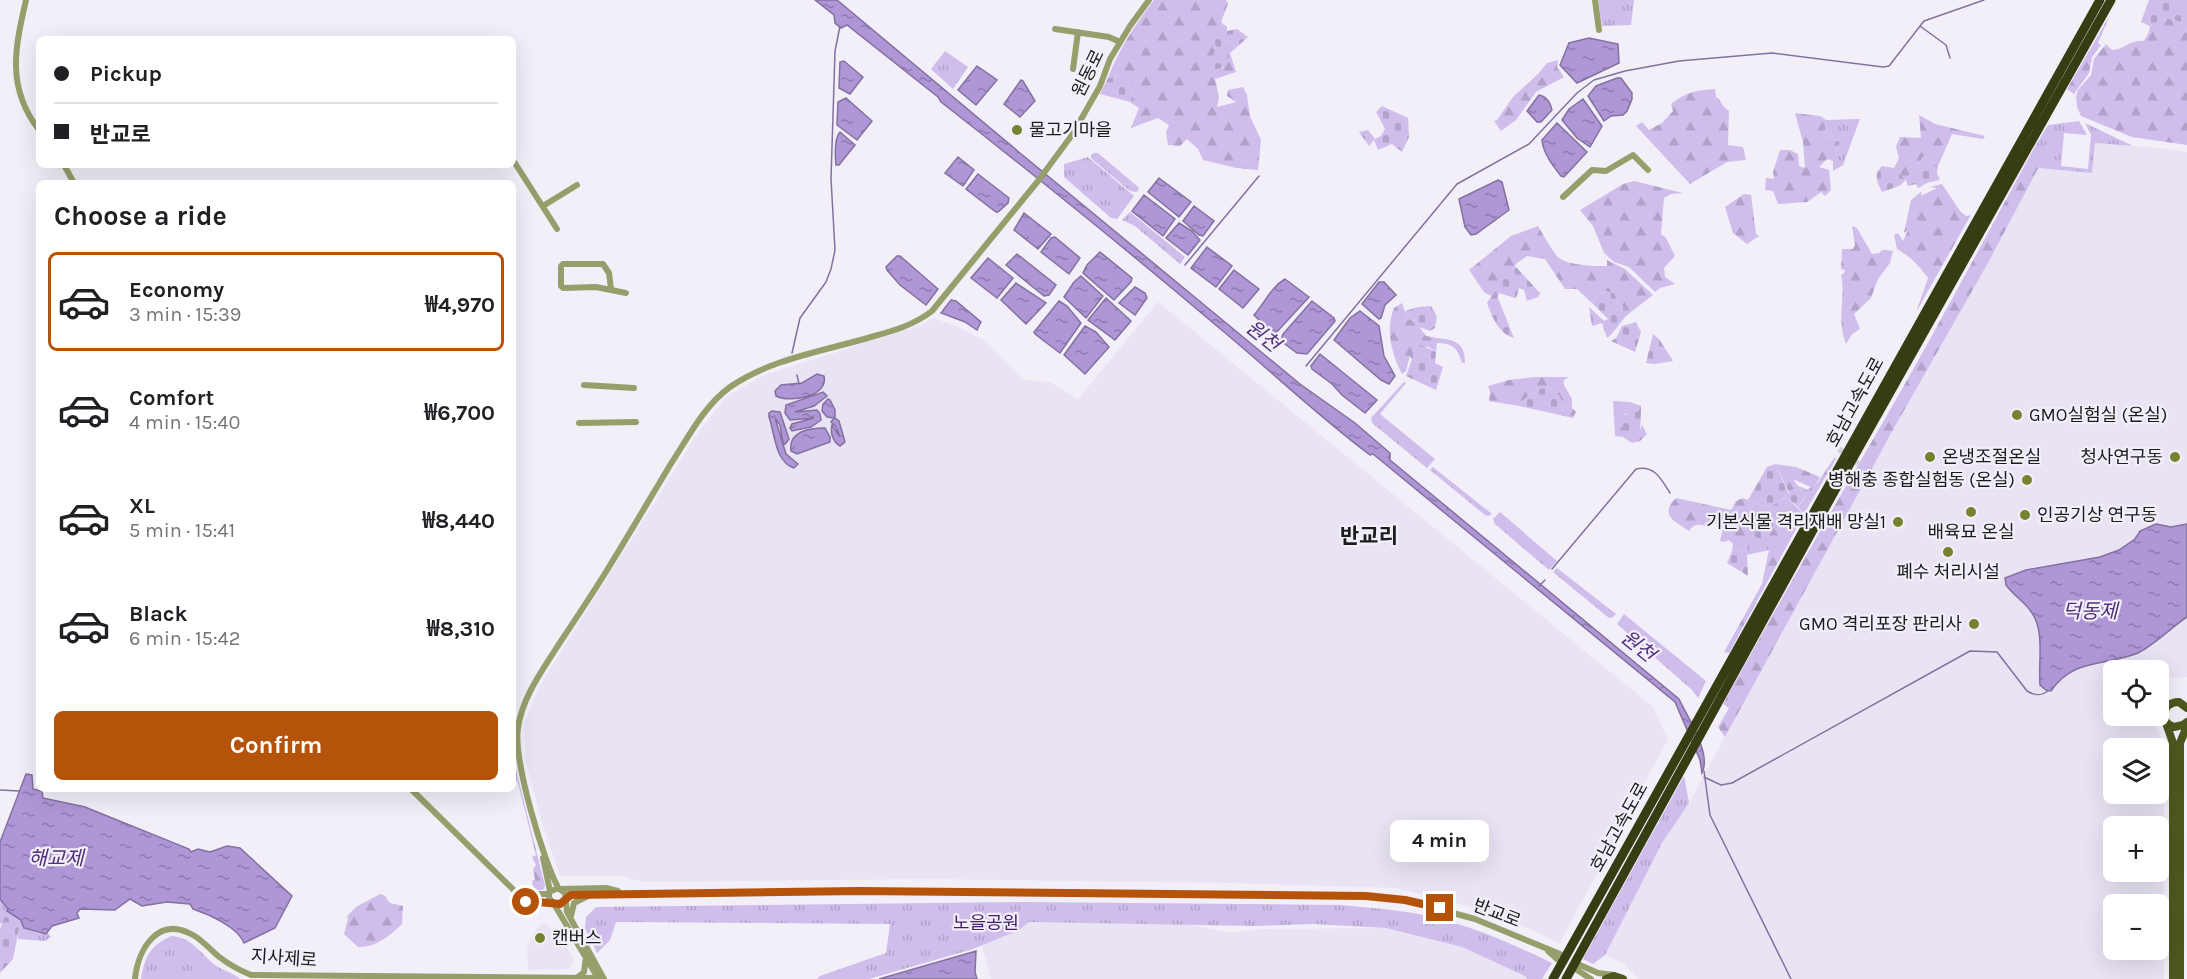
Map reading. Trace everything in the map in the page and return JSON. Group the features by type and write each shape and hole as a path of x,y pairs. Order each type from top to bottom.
{"highway":[{"name":"호남고속도로","path":"1554,979 2100,0"},
{"name":"호남고속도로","path":"1566,979 1835,490 2111,0"}],"main road":[{"path":"2169,704 2171,702 2185,704"},
{"path":"2169,724 2174,727 2187,724"},
{"path":"2180,979 2180,743 2187,724"},
{"path":"2167,726 2173,742 2173,979"},
{"path":"1606,979 1614,975 1623,979"}],"street":[{"path":"26,0 17,41 15,68 21,96 36,124"},
{"name":"원동로","path":"540,842 519,756 517,731 522,713 536,680 710,406 730,388 768,368 903,328 932,310 1048,167 1084,115 1120,42 1149,0"},
{"path":"1595,0 1599,30"},
{"path":"1055,29 1109,36 1120,42"},
{"path":"1073,69 1078,32"},
{"path":"1563,197 1592,170 1606,171 1633,155 1648,170"},
{"path":"516,165 557,229"},
{"path":"543,206 577,185"},
{"path":"611,289 609,273 603,264 563,264 561,266 561,286 563,288 596,287 626,293"},
{"path":"584,385 634,388"},
{"path":"579,423 636,422"},
{"path":"414,792 528,904"},
{"path":"540,842 552,876 565,893 567,912 571,916 600,979"},
{"path":"540,842 553,904 600,979"},
{"name":"반교로","path":"560,889 606,888 624,893"},
{"path":"517,894 534,895 560,889"},
{"name":"반교로","path":"565,899 571,895 624,893 859,891 1366,896 1405,900 1440,908 1503,929 1559,957"},
{"path":"571,916 574,903 592,894"},
{"path":"528,904 534,895"},
{"path":"528,904 538,902 560,904 565,899"},
{"name":"지사제로","path":"135,979 137,962 147,942 155,935 167,930 180,930 195,936 232,967 251,977 439,979 577,977 600,979"},
{"path":"577,977 584,972 586,956"},
{"path":"1591,979 1578,967 1614,975"}],"shaded area":[{"path":"2095,143 2187,152 2187,677 2169,678 2169,660 2103,660 2103,726 2156,726 2161,738 2103,738 2103,804 2164,804 2164,816 2103,816 2103,882 2164,882 2164,894 2103,894 2103,960 2164,960 2164,979 1638,979 1624,964 1605,955 1662,843 1689,803 1894,428 1988,263 2038,168 2091,173"},
{"path":"1158,302 1653,707 1668,739 1560,943 1491,912 1395,888 1232,883 928,879 643,882 620,876 560,876 542,822 526,762 524,724 540,685 697,434 726,397 762,376 921,325 934,318 983,340 1023,380 1050,382 1078,399"},
{"path":"1029,922 1187,924 1231,933 1261,929 1386,928 1462,947 1525,976 1527,979 991,979 982,945 1019,930"},
{"path":"543,923 547,924 565,945 573,958 573,963 568,969 528,970 527,948 537,928"}],"green space":[{"path":"1154,0 1226,0 1228,4 1221,22 1227,27 1227,31 1216,46 1213,61 1217,68 1224,68 1222,50 1226,40 1237,47 1230,53 1236,72 1215,79 1219,97 1217,107 1236,102 1227,96 1228,90 1243,87 1247,95 1250,116 1261,140 1258,170 1236,168 1203,160 1198,149 1187,139 1180,146 1168,145 1166,132 1169,125 1158,118 1131,128 1139,108 1130,102 1134,89 1125,75 1108,78 1128,38"},
{"path":"1598,0 1634,0 1631,25 1602,26"},
{"path":"2149,0 2187,0 2187,31 2181,22 2167,18 2150,26 2141,22"},
{"path":"2110,15 2098,43 2101,45 2092,57 2089,73 2074,94 2067,89"},
{"path":"2167,18 2181,22 2187,31 2187,145 2132,137 2081,116 2077,107 2078,90 2091,75 2094,59 2106,44 2112,50 2144,41 2150,26"},
{"path":"1237,29 1248,37 1237,47 1226,40 1223,50 1228,55 1228,63 1225,67 1214,70 1210,66 1216,46 1214,42 1219,31 1225,34 1227,31"},
{"path":"945,51 968,67 953,89 931,69"},
{"path":"1558,60 1557,67 1564,77 1536,92 1516,120 1501,131 1494,121 1513,97 1547,63"},
{"path":"1125,75 1130,77 1134,89 1130,102 1100,94 1108,78"},
{"path":"1715,89 1716,97 1729,111 1728,145 1743,147 1746,160 1727,162 1690,184 1636,126 1642,122 1649,130 1662,123 1673,111 1671,104 1682,96 1692,92"},
{"path":"1382,106 1408,118 1409,137 1402,152 1392,144 1378,150 1374,140 1369,146 1359,132 1368,130 1375,139 1381,136 1385,129 1376,112"},
{"path":"1795,113 1820,116 1826,120 1825,136 1840,142 1833,161 1827,159 1819,167 1829,170 1831,190 1825,196 1821,192 1807,202 1778,204 1773,191 1765,190 1766,178 1774,179 1773,172 1780,150 1790,150 1798,154 1799,166 1805,168 1803,142"},
{"path":"1919,115 1935,124 1985,136 1983,139 1952,134 1938,166 1924,156 1906,180 1894,168 1899,158 1896,147 1900,137 1921,138"},
{"path":"1860,119 1843,165 1833,171 1833,161 1840,142 1825,136 1826,120"},
{"path":"2079,121 2087,135 2064,133 2061,166 2088,169 2091,135 2085,123 2133,146 2095,143 2092,173 2038,168 2044,157 2033,150 2048,125"},
{"path":"2033,150 2044,157 1988,263 1894,428 1725,737 1718,727 1729,708 1723,704 1916,365"},
{"path":"1098,153 1137,186 1139,188 1137,192 1130,191 1092,159 1091,155"},
{"path":"1924,156 1938,166 1937,173 1940,180 1918,188 1916,184 1908,186 1906,180"},
{"path":"1088,157 1134,196 1117,219 1111,218 1064,177 1064,164"},
{"path":"1882,166 1894,168 1906,180 1899,186 1882,192 1877,176"},
{"path":"1634,181 1683,193 1671,194 1664,198 1661,234 1666,238 1675,256 1664,268 1665,277 1675,284 1660,288 1655,292 1629,267 1614,262 1604,253 1593,226 1580,210 1623,184"},
{"path":"1942,184 1960,211 1966,216 1971,215 1916,312 1928,278 1914,262 1897,249 1894,235 1898,233 1903,241 1908,230 1904,233 1911,200 1922,191 1921,196 1937,188 1930,187"},
{"path":"1744,194 1751,195 1756,234 1759,236 1747,244 1733,233 1725,207"},
{"path":"1130,212 1185,257 1180,264 1135,226 1122,220"},
{"path":"1538,226 1551,248 1564,261 1607,266 1607,260 1625,269 1653,295 1631,312 1619,304 1614,293 1604,291 1591,302 1577,289 1565,289 1545,259 1527,256 1517,263 1491,296 1484,292 1469,270 1511,236"},
{"path":"1852,226 1857,228 1872,254 1882,250 1893,251 1890,263 1878,279 1871,298 1854,314 1860,329 1852,334 1846,344 1841,318 1841,275 1845,270 1841,269 1842,249 1853,249 1855,245"},
{"path":"1515,266 1540,293 1538,297 1527,301 1524,290 1519,288 1515,298 1499,293 1498,298 1514,338 1500,329 1487,303"},
{"path":"1604,291 1614,293 1619,304 1631,312 1607,338 1602,323 1592,326 1589,307 1604,321 1608,319 1591,302"},
{"path":"1402,303 1407,318 1416,322 1426,336 1454,341 1458,344 1462,348 1465,363 1462,363 1454,347 1437,343 1436,352 1427,346 1410,356 1406,371 1402,374 1393,351 1390,325 1394,308"},
{"path":"1431,306 1437,317 1435,328 1430,331 1419,327 1416,322 1407,318 1405,311"},
{"path":"1636,322 1641,332 1635,352 1611,341 1616,338 1622,326"},
{"path":"1653,334 1659,339 1673,361 1646,363"},
{"path":"1421,345 1436,352 1435,363 1443,367 1436,390 1406,376 1413,349"},
{"path":"1569,377 1564,380 1564,385 1572,399 1572,408 1576,412 1573,418 1564,416 1561,400 1550,387 1532,393 1519,406 1489,401 1488,386 1509,380"},
{"path":"1404,382 1406,383 1380,414 1435,459 1427,468 1372,423 1371,418"},
{"path":"1550,387 1561,400 1564,416 1519,406 1532,393"},
{"path":"1613,401 1630,402 1641,406 1641,412 1624,414 1640,430 1642,425 1647,434 1640,441 1632,443 1623,437 1615,436"},
{"path":"1630,412 1641,412 1640,430 1632,431 1620,426 1617,420"},
{"path":"1835,457 1836,459 1804,514 1798,507 1809,488 1815,486"},
{"path":"1775,464 1796,467 1820,477 1815,486 1811,487 1793,479 1798,486 1809,490 1796,489 1790,494"},
{"path":"1775,464 1789,494 1792,489 1809,490 1798,507 1786,497 1768,508 1748,500 1767,467"},
{"path":"1433,467 1492,514 1485,515 1430,470"},
{"path":"1786,497 1804,514 1729,653 1724,652 1762,584 1769,550 1732,551 1733,544 1729,540 1720,541 1723,528 1711,521 1706,526 1696,525 1689,531 1670,517 1671,504 1676,498 1731,510 1736,501 1743,498 1768,508"},
{"path":"1500,512 1557,561 1549,570 1495,524 1493,519"},
{"path":"1767,513 1773,519 1775,526 1768,538 1763,540 1754,536 1759,516"},
{"path":"1756,539 1766,544 1769,550 1747,555 1748,576 1727,563 1732,551 1747,551 1749,542"},
{"path":"1557,568 1616,614 1609,618 1553,572"},
{"path":"1624,614 1706,681 1698,698 1692,690 1617,624"},
{"path":"516,770 545,886 543,890 534,890 532,881 535,880 533,869 536,865 532,857 536,855"},
{"path":"1684,776 1689,803 1662,843 1605,955 1593,964 1583,959"},
{"path":"380,894 385,896 390,903 403,906 402,924 382,940 370,946 358,947 344,934 347,916 356,907"},
{"path":"0,899 8,909 7,911 21,920 24,928 39,933 48,933 51,937 45,941 18,939 19,929 6,916 2,924 0,923"},
{"name":"노을공원","path":"1025,902 1338,905 1391,910 1458,924 1552,963 1542,979 1527,979 1525,976 1462,947 1386,928 1313,924 1254,926 1029,922 1019,930 973,949 869,979 817,979 886,953 890,924 616,922 610,940 597,953 585,928 586,917 596,907"},
{"path":"5,916 16,922 19,929 13,959 0,973 0,929"},
{"path":"171,936 179,937 195,946 215,965 240,979 141,979 144,964 153,948"}],"water":[{"path":"815,0 837,0 1300,384 1355,423 1390,453 1390,460 1679,699 1701,746 1704,756 1702,773 1700,760 1675,702 1373,454 1370,455 1332,425 1154,273 941,102 938,97 847,25 841,28 835,23 834,15"},
{"path":"1589,38 1618,44 1619,63 1577,83 1560,65 1569,43"},
{"path":"844,61 863,77 850,94 839,88 840,62"},
{"path":"977,66 997,80 976,105 958,90"},
{"path":"1621,78 1632,93 1632,99 1623,115 1611,116 1604,121 1588,96 1596,86"},
{"path":"1021,80 1035,101 1020,117 1004,104"},
{"path":"1539,95 1548,100 1552,110 1541,122 1537,122 1527,111"},
{"path":"846,98 872,121 857,140 837,125 838,102"},
{"path":"1583,99 1602,126 1590,147 1577,138 1562,120 1569,109"},
{"path":"1557,123 1587,152 1564,177 1549,159 1542,140"},
{"path":"840,132 855,145 839,165 836,165 836,143"},
{"path":"958,157 974,170 963,186 945,173"},
{"path":"978,174 1009,198 1008,203 998,212 966,189"},
{"path":"1159,178 1191,202 1179,217 1148,192"},
{"path":"1498,180 1502,182 1509,210 1476,234 1471,235 1465,227 1459,199"},
{"path":"1144,195 1175,219 1163,236 1132,211"},
{"path":"1194,206 1214,221 1203,236 1183,221"},
{"path":"1024,213 1051,234 1038,249 1014,230"},
{"path":"1179,223 1192,231 1200,240 1188,255 1166,238"},
{"path":"1055,237 1080,258 1069,274 1041,252 1051,238"},
{"path":"1207,247 1232,266 1216,287 1191,268"},
{"path":"1100,252 1132,278 1114,300 1083,273 1087,265"},
{"path":"1017,254 1056,285 1049,295 1044,296 1006,265"},
{"path":"897,256 900,256 938,289 926,305 900,285 887,270 886,267"},
{"path":"988,258 1013,278 997,298 971,278"},
{"path":"1234,270 1259,289 1243,308 1219,289"},
{"path":"1081,276 1103,296 1086,318 1064,297"},
{"path":"1285,279 1309,297 1274,335 1254,315 1272,291"},
{"path":"1379,282 1384,282 1396,295 1385,305 1379,319 1362,304"},
{"path":"1016,283 1046,303 1026,324 1001,300"},
{"path":"1135,287 1145,293 1147,298 1135,315 1119,303"},
{"path":"1106,298 1131,321 1115,340 1088,320"},
{"path":"951,300 956,301 981,322 977,330 965,322 941,313"},
{"path":"1059,301 1067,306 1081,323 1060,353 1034,332"},
{"path":"1312,301 1335,321 1307,354 1297,353 1281,341 1283,334"},
{"path":"1360,311 1379,326 1384,356 1395,376 1389,384 1381,380 1334,340 1350,318"},
{"path":"1085,326 1096,332 1109,347 1085,374 1064,355"},
{"path":"1320,354 1377,400 1365,413 1312,369 1311,366"},
{"path":"817,374 824,376 824,383 820,389 807,397 790,399 776,396 775,391 781,385 802,383"},
{"path":"823,392 827,396 814,406 795,412 817,410 821,420 811,427 792,431 790,428 792,424 814,418 790,420 785,413 786,405"},
{"path":"828,399 835,410 835,418 839,421 845,442 840,446 832,434 832,425 840,437 831,422 834,418 827,417 822,411 823,404"},
{"path":"772,411 780,412 789,439 785,444 780,425 775,418 786,454 798,464 794,468 788,465 779,454 769,417"},
{"path":"825,428 830,442 797,454 791,451 791,444 796,435 807,430"},
{"name":"덕동제","path":"2156,524 2171,527 2187,524 2187,617 2138,653 2103,660 2080,668 2060,680 2051,691 2046,690 2040,685 2040,639 2036,621 2029,609 2006,585 2005,578 2026,570 2100,557 2119,550 2135,539 2140,531"},
{"name":"해교제","path":"26,774 32,775 33,789 36,792 42,792 43,798 85,807 189,849 191,852 198,849 210,852 227,846 240,848 292,896 275,928 244,943 236,932 214,918 193,909 190,904 167,902 142,906 130,899 115,910 80,909 77,913 79,918 52,926 46,934 24,928 21,920 7,911 8,909 0,899 0,842"},
{"path":"976,951 977,979 879,979"}],"waterway":[{"path":"1306,366 1457,184 1529,144 1577,93 1594,80 1625,71 1679,61 1772,53 1889,66 1924,21 1984,0"},
{"path":"792,353 800,318 826,282 835,250 831,179 835,51 840,26"},
{"path":"1920,26 1946,45 1950,58"},
{"path":"1185,265 1259,176"},
{"path":"797,375 799,384"},
{"path":"1552,569 1636,469 1643,468 1653,471 1670,493"},
{"path":"1539,586 1545,580"},
{"path":"1704,777 1721,785 1732,783 1970,651 1997,652 2027,691 2038,695 2048,691"},
{"path":"1704,771 1710,815 1791,979"},
{"path":"0,790 19,791"}],"tunnel":[{"path":"1839,449 1860,465"}],"place":[{"name":"물고기마을","path":"1017,130"},
{"name":"GMO실험실 (온실)","path":"2017,415"},
{"name":"온냉조절온실","path":"1930,457"},
{"name":"청사연구동","path":"2175,457"},
{"name":"병해충 종합실험동 (온실)","path":"2027,480"},
{"name":"배육묘 온실","path":"1971,512"},
{"name":"인공기상 연구동","path":"2025,515"},
{"name":"기본식물 격리재배 망실1","path":"1898,522"},
{"name":"폐수 처리시설","path":"1948,552"},
{"name":"GMO 격리포장 판리사","path":"1974,624"},
{"name":"캔버스","path":"540,938"}],"district":[{"name":"반교리","path":"1369,536"}],"route":[{"path":"526,902 530,906 538,902 560,904 571,895 624,893 859,891 1239,893 1366,896 1405,900 1440,908"}],"water label":[{"name":"원천","path":"1263,336"},
{"name":"원천","path":"1638,646"}]}
